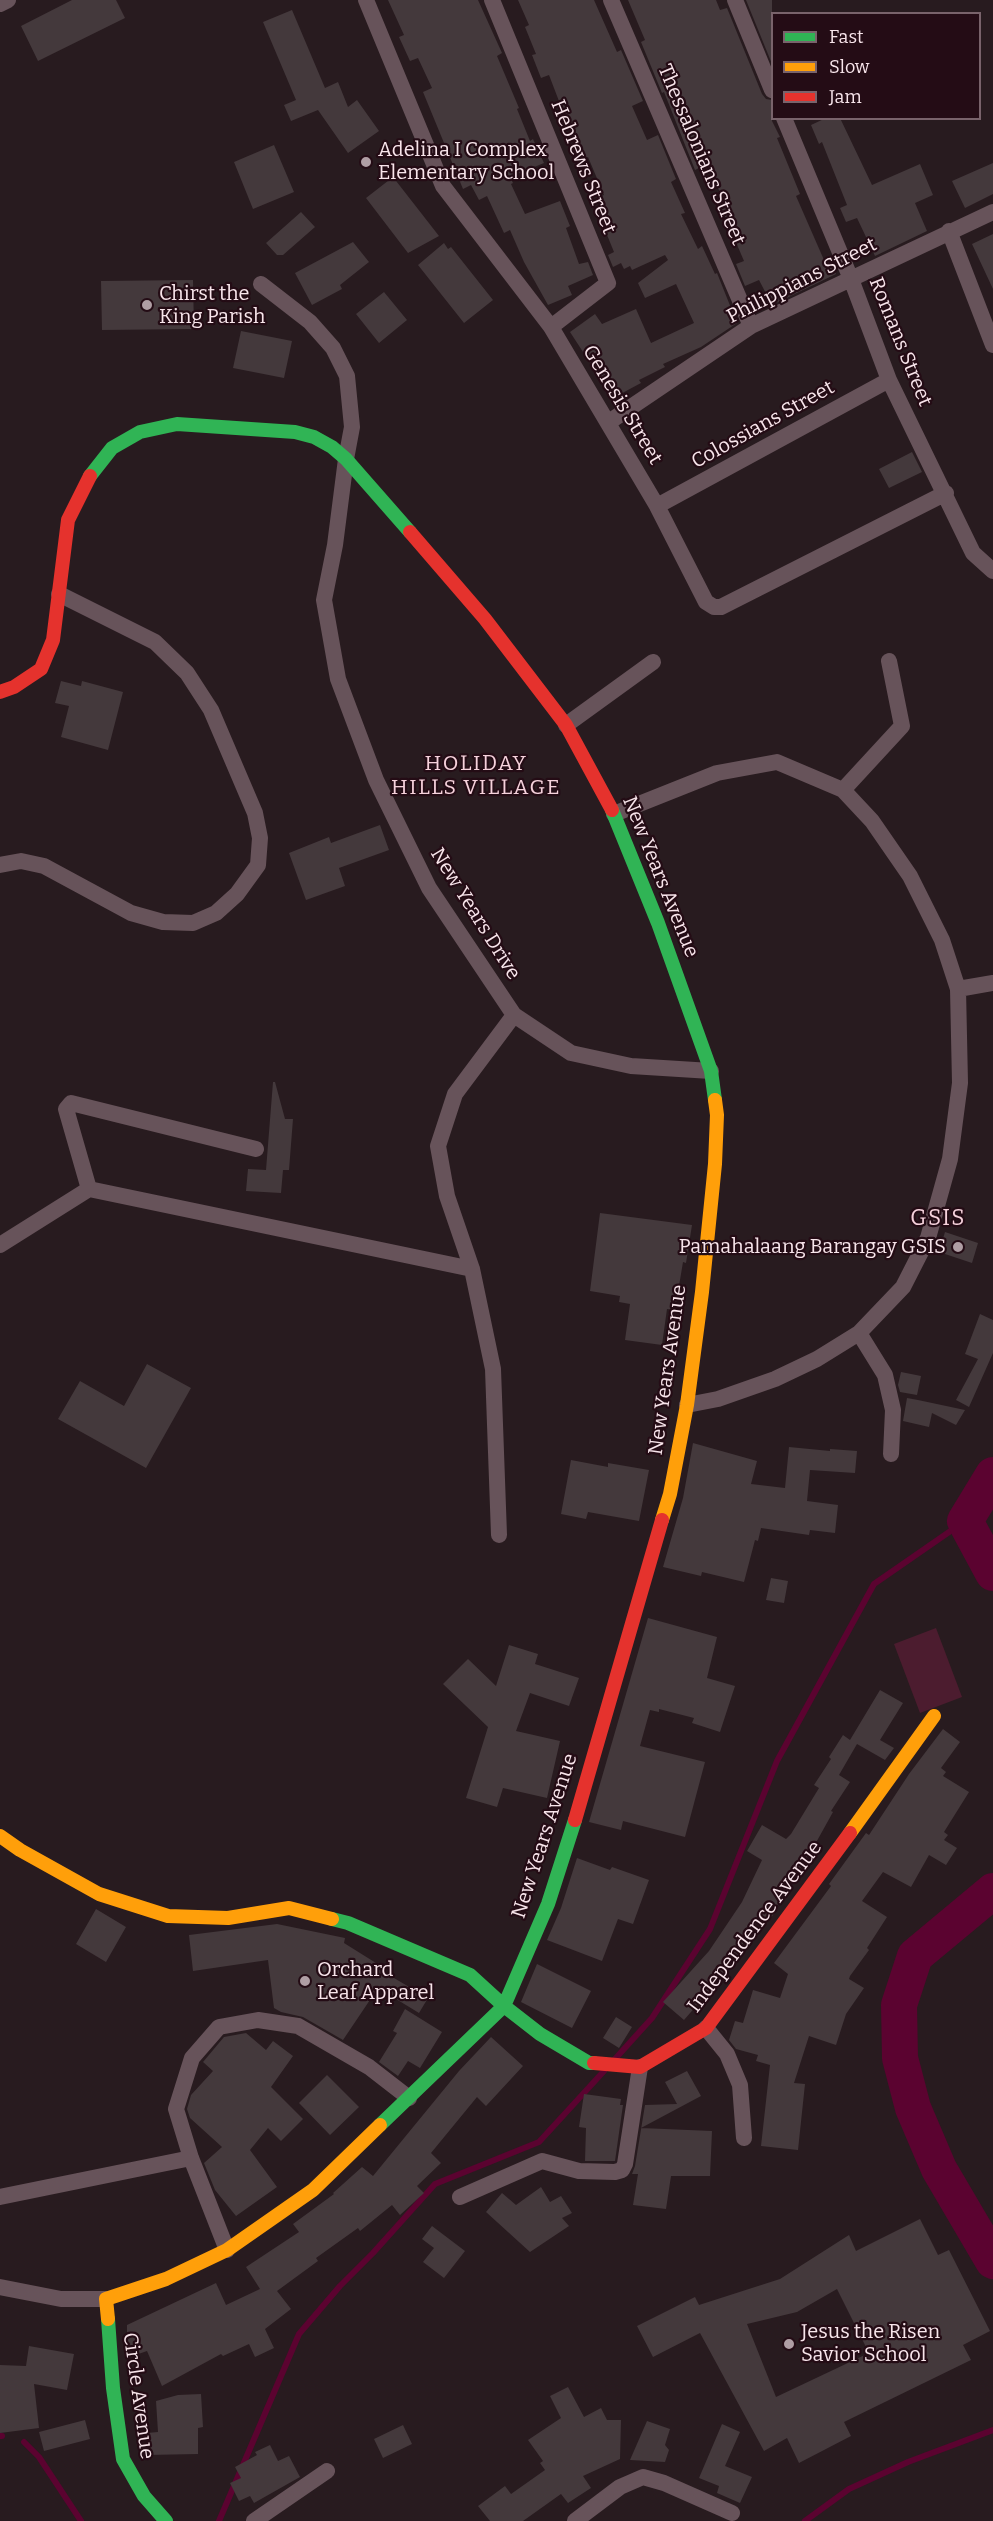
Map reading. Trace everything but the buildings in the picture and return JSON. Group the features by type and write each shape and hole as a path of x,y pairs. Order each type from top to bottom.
{"street":[{"path":"0,4 8,0"},
{"name":"Genesis Street","path":"366,0 443,186 551,327 657,506 706,602 714,607 721,607 946,493"},
{"name":"Hebrews Street","path":"492,0 608,283 551,327"},
{"name":"Thessalonians Street","path":"611,0 751,326"},
{"path":"735,0 771,88"},
{"name":"Romans Street","path":"785,120 851,279 889,380 946,493 973,553 993,571"},
{"name":"Philippians Street","path":"609,422 751,326 993,212"},
{"path":"949,231 993,345"},
{"name":"New Years Drive","path":"261,284 310,322 333,348 347,376 352,427 335,545 324,600 338,679 376,780 429,888 514,1015 571,1053 631,1066 711,1071"},
{"name":"Colossians Street","path":"657,506 889,380"},
{"name":"New Years Avenue","path":"0,692 14,687 41,669 53,640 68,520 85,483 112,448 140,432 177,424 295,432 314,437 332,447 346,459 484,619 566,725 614,814 658,923 711,1071 717,1114 715,1164 687,1405 670,1494 588,1779 548,1904 504,2006 313,2190 227,2250 166,2279 106,2299 61,2299 0,2287"},
{"path":"0,865 21,861 44,866 131,913 163,922 193,922 216,913 237,894 258,865 260,838 255,813 211,710 187,673 155,642 59,594"},
{"path":"843,790 902,726 889,661"},
{"path":"566,725 653,662"},
{"path":"614,814 717,772 777,762 843,790 872,821 909,876 942,940 958,989 960,1083 950,1159 928,1238 903,1287 859,1333 817,1359 775,1378 718,1399 687,1405"},
{"path":"958,989 993,983"},
{"path":"500,1534 493,1369 472,1269 447,1196 438,1146 455,1094 514,1015"},
{"path":"89,1188 66,1108 71,1104 256,1149"},
{"path":"0,1245 89,1188 472,1269"},
{"path":"859,1333 885,1375 893,1410 891,1454"},
{"name":"Independence Avenue","path":"636,2067 706,2028 934,1716"},
{"path":"0,1836 20,1850 99,1894 168,1916 228,1918 289,1908 348,1923 470,1975 540,2034 589,2063 636,2067 625,2164 622,2170 579,2171 542,2161 460,2197"},
{"path":"227,2250 191,2158 176,2109 192,2058 219,2027 258,2020 298,2026 369,2067 410,2098"},
{"path":"706,2028 727,2054 740,2085 744,2138"},
{"path":"0,2197 191,2158"},
{"name":"Circle Avenue","path":"106,2299 113,2388 123,2459 144,2496 166,2521"},
{"path":"254,2521 327,2471"},
{"path":"575,2521 620,2487 643,2477 664,2483 732,2513"}],"shaded area":[{"path":"936,1628 962,1697 920,1713 894,1644"}],"waterway":[{"path":"993,1475 965,1521 993,1573"},
{"path":"615,2059 652,2018 710,1929 777,1761 874,1584 965,1521"},
{"path":"993,1891 915,1956 899,2005 900,2058 913,2108 939,2169 993,2261"},
{"path":"219,2521 299,2334 340,2286 435,2184 539,2142 604,2071"},
{"path":"805,2521 849,2489 908,2462 993,2430"},
{"path":"24,2442 39,2457 81,2521"}],"traffic: fast":[{"path":"90,476 112,448 140,432 177,424 295,432 314,437 332,447 346,459 410,532"},
{"path":"612,810 658,923 711,1071 715,1100"},
{"path":"380,2125 504,2006 548,1904 575,1820"},
{"path":"332,1919 348,1923 470,1975 540,2034 589,2063 594,2063"},
{"path":"108,2319 113,2388 123,2459 144,2496 166,2521"}],"traffic: slow":[{"path":"662,1520 670,1494 687,1405 702,1292 715,1164 717,1115 715,1100"},
{"path":"850,1833 934,1716"},
{"path":"0,1836 20,1850 99,1894 168,1916 228,1918 289,1908 332,1919"},
{"path":"108,2319 106,2299 166,2279 227,2250 313,2190 380,2125"}],"traffic: jam":[{"path":"0,692 14,687 41,669 53,640 68,520 90,476"},
{"path":"410,532 485,619 566,725 612,810"},
{"path":"575,1820 662,1520"},
{"path":"594,2063 640,2067 706,2028 850,1833"}],"place":[{"name":"Adelina I Complex Elementary School","path":"366,162"},
{"name":"Chirst the King Parish","path":"147,305"},
{"name":"Pamahalaang Barangay GSIS","path":"958,1247"},
{"name":"Orchard Leaf Apparel","path":"305,1981"},
{"name":"Jesus the Risen Savior School","path":"789,2344"}],"district":[{"name":"HOLIDAY HILLS VILLAGE","path":"476,776"},
{"name":"GSIS","path":"938,1219"}]}
